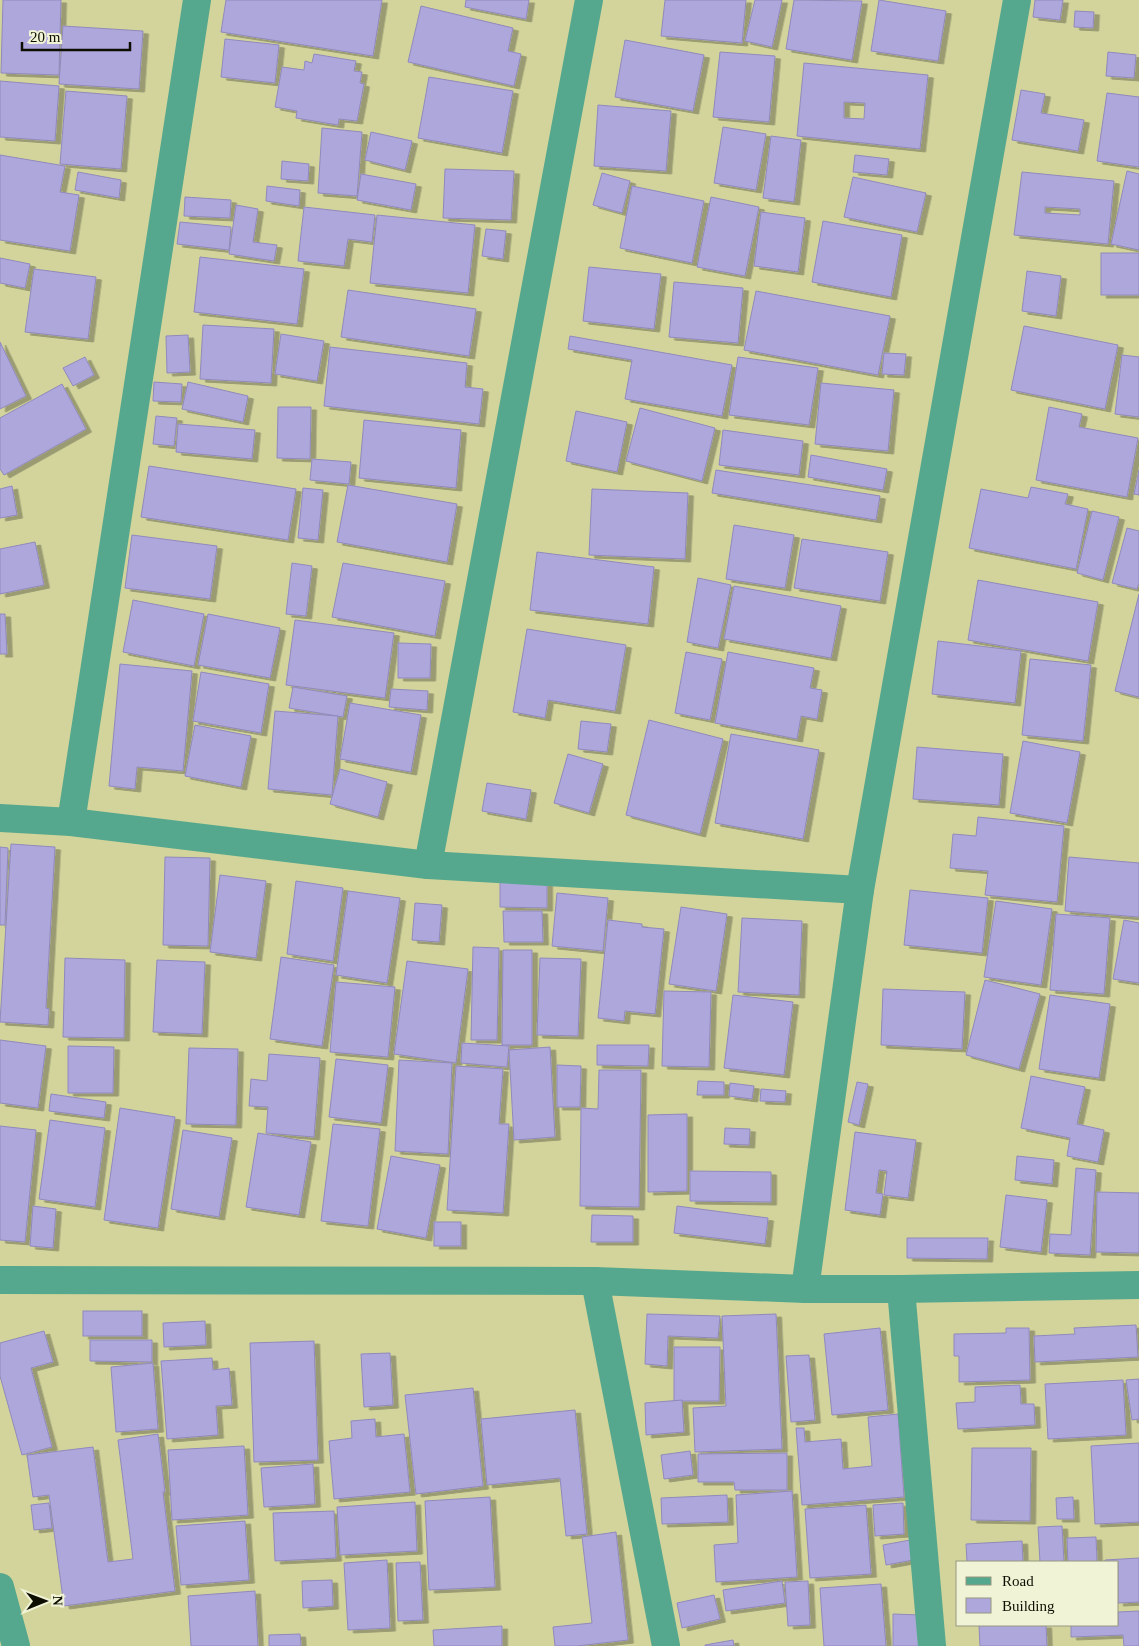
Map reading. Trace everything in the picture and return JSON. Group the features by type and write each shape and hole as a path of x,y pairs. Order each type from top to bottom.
{"street":[{"path":"71,822 197,0"},
{"path":"428,864 589,0"},
{"path":"804,1289 860,890 1017,0"},
{"path":"0,818 71,822 428,864 860,890"},
{"path":"0,1280 594,1281 804,1289 1139,1285"},
{"path":"594,1281 666,1646"},
{"path":"901,1289 932,1646"},
{"path":"0,1587 16,1646"}],"building":[{"path":"3,0 61,0 59,75 1,73"},
{"path":"226,0 382,0 373,56 221,32"},
{"path":"466,0 529,0 526,19 465,7"},
{"path":"665,0 746,0 742,43 661,36"},
{"path":"755,0 782,0 772,47 745,41"},
{"path":"794,0 862,1 852,60 786,49"},
{"path":"879,0 946,11 938,61 871,51"},
{"path":"1035,0 1063,0 1060,20 1033,17"},
{"path":"421,6 513,28 508,51 521,54 514,86 408,62"},
{"path":"1075,11 1094,12 1093,28 1074,27"},
{"path":"63,26 143,31 139,89 59,84"},
{"path":"225,39 279,45 275,83 221,77"},
{"path":"625,40 704,55 693,111 615,97"},
{"path":"720,52 775,56 769,122 713,117"},
{"path":"1108,52 1136,55 1134,78 1106,76"},
{"path":"314,54 356,61 354,71 362,72 360,83 364,84 357,121 339,119 338,125 296,118 297,111 275,107 282,67 304,70 305,61 312,63"},
{"path":"804,63 928,75 920,149 797,136","holes":["844,102 865,103 864,119 844,118"]},
{"path":"429,77 513,91 502,153 418,138"},
{"path":"0,81 59,86 55,141 0,137"},
{"path":"1021,90 1045,94 1041,113 1084,120 1078,151 1012,140"},
{"path":"66,91 127,96 121,169 60,164"},
{"path":"1107,93 1139,97 1139,167 1097,161"},
{"path":"598,105 671,111 666,171 594,166"},
{"path":"723,127 766,134 756,190 714,183"},
{"path":"322,128 362,132 357,196 318,193"},
{"path":"371,132 412,141 405,170 365,160"},
{"path":"771,136 801,140 794,202 763,198"},
{"path":"0,155 65,166 60,192 79,195 70,251 0,240"},
{"path":"855,155 889,159 887,175 853,172"},
{"path":"282,161 309,164 308,181 281,179"},
{"path":"445,169 514,171 511,220 443,218"},
{"path":"1127,171 1139,174 1139,250 1111,244"},
{"path":"78,172 121,180 119,198 75,190"},
{"path":"1022,172 1114,181 1108,244 1014,235","holes":["1045,207 1080,209 1080,215 1045,213"]},
{"path":"602,173 630,181 622,213 593,205"},
{"path":"361,174 416,184 411,210 357,200"},
{"path":"853,177 926,193 917,232 844,217"},
{"path":"267,186 300,190 299,206 266,201"},
{"path":"632,186 704,201 692,263 620,248"},
{"path":"185,197 231,200 230,218 184,216"},
{"path":"711,197 759,207 745,276 697,267"},
{"path":"236,205 258,209 253,242 277,245 274,261 229,254"},
{"path":"304,207 375,215 372,242 348,239 344,266 298,261"},
{"path":"761,212 805,218 798,272 754,266"},
{"path":"377,215 475,225 468,293 370,283"},
{"path":"823,221 902,235 891,297 812,282"},
{"path":"180,222 231,227 229,250 177,244"},
{"path":"486,229 506,231 503,259 482,256"},
{"path":"1101,253 1139,253 1139,295 1101,295"},
{"path":"200,257 304,269 297,324 194,312"},
{"path":"0,258 30,264 25,288 0,283"},
{"path":"589,267 661,274 654,329 583,321"},
{"path":"34,269 96,277 88,339 25,332"},
{"path":"1027,271 1061,276 1056,316 1022,311"},
{"path":"674,282 743,288 738,343 669,337"},
{"path":"348,290 476,309 469,356 341,337"},
{"path":"756,291 890,316 878,375 744,350"},
{"path":"203,325 274,329 271,383 200,379"},
{"path":"1024,326 1118,345 1105,409 1011,390"},
{"path":"281,334 324,341 317,381 275,374"},
{"path":"188,335 190,372 167,373 166,336"},
{"path":"570,336 732,365 722,416 625,399 632,360 568,349"},
{"path":"0,342 26,396 0,409"},
{"path":"330,347 467,363 465,387 483,389 479,424 324,406"},
{"path":"884,353 906,354 904,375 882,374"},
{"path":"1122,355 1139,357 1139,417 1115,414"},
{"path":"85,357 94,375 73,386 63,368"},
{"path":"738,357 818,368 809,425 729,415"},
{"path":"154,382 182,384 181,402 153,401"},
{"path":"188,382 248,396 243,422 182,409"},
{"path":"821,383 894,390 888,451 815,444"},
{"path":"62,384 86,429 4,475 0,469 0,418"},
{"path":"278,407 311,407 310,459 277,458"},
{"path":"1049,407 1082,414 1079,427 1138,438 1127,497 1036,480"},
{"path":"640,408 715,428 702,481 626,461"},
{"path":"576,411 627,422 617,472 566,461"},
{"path":"156,416 177,418 174,446 153,444"},
{"path":"364,420 461,430 456,488 359,478"},
{"path":"178,424 255,430 252,459 176,452"},
{"path":"723,430 803,441 799,475 719,465"},
{"path":"811,455 887,469 883,490 808,477"},
{"path":"312,459 351,462 349,484 310,480"},
{"path":"149,466 296,489 288,540 141,517"},
{"path":"716,470 880,496 876,520 712,493"},
{"path":"1139,470 1139,495 1134,494"},
{"path":"348,485 457,504 447,562 337,542"},
{"path":"12,486 17,515 0,518 0,489"},
{"path":"1031,487 1068,494 1065,504 1088,509 1076,569 969,548 981,489 1028,498"},
{"path":"303,488 323,490 318,540 298,538"},
{"path":"592,489 688,493 685,559 589,555"},
{"path":"1092,511 1119,517 1103,580 1077,573"},
{"path":"734,525 794,535 785,588 726,579"},
{"path":"1127,528 1139,531 1139,583 1137,589 1112,583"},
{"path":"132,535 217,546 210,599 125,588"},
{"path":"802,539 888,552 880,601 794,588"},
{"path":"35,542 44,585 0,594 0,549"},
{"path":"537,552 654,567 648,624 530,610"},
{"path":"292,563 312,566 306,616 286,614"},
{"path":"343,563 445,581 435,636 332,617"},
{"path":"698,578 731,585 718,648 687,642"},
{"path":"978,580 1098,602 1088,661 968,640"},
{"path":"734,586 841,606 831,658 724,639"},
{"path":"1139,594 1139,697 1115,691"},
{"path":"133,600 204,614 194,666 123,652"},
{"path":"0,614 5,614 7,654 0,654"},
{"path":"208,614 280,628 270,678 198,665"},
{"path":"295,620 394,633 385,698 286,685"},
{"path":"527,629 626,645 615,711 548,700 545,718 513,712"},
{"path":"938,641 1021,651 1015,703 932,694"},
{"path":"398,643 431,644 430,678 398,678"},
{"path":"686,652 722,659 710,720 675,713"},
{"path":"728,652 814,668 810,688 822,690 817,719 801,716 797,739 715,723"},
{"path":"1030,659 1091,665 1083,741 1022,735"},
{"path":"120,664 192,671 183,771 137,767 135,789 109,786"},
{"path":"201,672 269,684 261,733 193,721"},
{"path":"293,687 347,696 343,717 289,708"},
{"path":"391,689 428,691 427,710 389,707"},
{"path":"350,703 421,715 411,772 340,759"},
{"path":"275,711 338,716 332,795 268,789"},
{"path":"649,720 723,739 700,834 626,815"},
{"path":"581,721 611,724 607,752 578,749"},
{"path":"195,725 251,736 241,787 185,776"},
{"path":"731,734 819,750 803,839 715,823"},
{"path":"1023,741 1080,752 1067,823 1010,813"},
{"path":"917,747 1003,754 999,805 913,799"},
{"path":"568,754 603,764 589,813 554,803"},
{"path":"340,769 387,782 378,817 330,804"},
{"path":"487,783 531,790 526,819 482,811"},
{"path":"978,817 1064,826 1057,902 985,895 988,871 950,868 953,834 976,836"},
{"path":"11,844 55,847 46,1008 49,1009 48,1025 0,1022"},
{"path":"0,847 8,848 5,925 0,925"},
{"path":"165,857 210,858 208,946 163,945"},
{"path":"1069,857 1139,863 1139,917 1065,911"},
{"path":"220,875 266,881 256,958 210,952"},
{"path":"500,877 547,878 547,908 500,907"},
{"path":"296,881 343,888 333,961 287,954"},
{"path":"910,890 988,898 982,953 904,945"},
{"path":"348,891 400,898 387,983 336,975"},
{"path":"557,893 608,898 603,951 552,946"},
{"path":"996,901 1052,909 1041,985 984,977"},
{"path":"415,903 442,905 439,942 412,940"},
{"path":"681,907 727,914 716,991 669,984"},
{"path":"503,911 542,911 543,942 504,942"},
{"path":"1056,914 1110,918 1104,994 1050,990"},
{"path":"742,918 802,921 799,995 738,992"},
{"path":"608,920 642,924 642,927 664,929 655,1014 625,1011 624,1021 598,1018"},
{"path":"1124,920 1139,923 1139,983 1113,979"},
{"path":"473,947 499,948 497,1040 471,1040"},
{"path":"503,950 532,950 532,1045 502,1045"},
{"path":"281,957 334,965 322,1046 270,1039"},
{"path":"65,958 125,960 124,1038 63,1037"},
{"path":"540,958 581,959 578,1036 537,1035"},
{"path":"157,960 205,962 202,1034 153,1032"},
{"path":"407,961 468,969 456,1063 394,1054"},
{"path":"985,980 1040,994 1019,1069 966,1055"},
{"path":"336,982 395,987 388,1057 330,1052"},
{"path":"883,989 965,992 962,1049 881,1045"},
{"path":"664,991 711,992 709,1067 662,1066"},
{"path":"733,995 793,1002 784,1075 724,1068"},
{"path":"1050,995 1110,1004 1099,1078 1039,1069"},
{"path":"0,1040 46,1046 38,1108 0,1103"},
{"path":"462,1043 509,1046 507,1067 461,1063"},
{"path":"597,1045 649,1045 648,1066 597,1065"},
{"path":"68,1046 114,1047 113,1093 68,1093"},
{"path":"550,1047 555,1137 514,1140 509,1050"},
{"path":"189,1048 238,1049 236,1125 186,1124"},
{"path":"269,1054 320,1058 314,1137 266,1133 268,1107 249,1106 251,1079 267,1081"},
{"path":"336,1059 388,1065 381,1123 329,1117"},
{"path":"399,1060 452,1063 448,1154 395,1151"},
{"path":"557,1065 581,1066 580,1107 557,1107"},
{"path":"456,1066 503,1069 499,1124 509,1124 503,1213 447,1210"},
{"path":"599,1070 641,1070 639,1207 580,1206 581,1108 598,1109"},
{"path":"1031,1076 1085,1087 1077,1124 1104,1130 1098,1162 1067,1156 1070,1138 1021,1128"},
{"path":"698,1081 724,1082 724,1095 697,1095"},
{"path":"857,1082 868,1084 859,1125 848,1122"},
{"path":"730,1083 754,1086 752,1099 729,1096"},
{"path":"761,1089 786,1091 785,1102 760,1101"},
{"path":"51,1094 106,1102 104,1118 49,1111"},
{"path":"120,1108 175,1117 158,1228 104,1220"},
{"path":"687,1114 687,1191 648,1192 648,1115"},
{"path":"50,1120 105,1128 95,1207 39,1199"},
{"path":"333,1124 380,1129 368,1226 321,1221"},
{"path":"0,1126 36,1130 25,1242 0,1240"},
{"path":"725,1128 750,1129 749,1145 724,1144"},
{"path":"183,1130 232,1138 219,1217 171,1209"},
{"path":"855,1132 916,1140 908,1198 884,1195 887,1171 879,1170 876,1193 883,1194 880,1215 845,1210"},
{"path":"258,1133 311,1142 299,1215 246,1207"},
{"path":"391,1156 440,1165 426,1238 377,1229"},
{"path":"1017,1156 1054,1160 1052,1184 1015,1180"},
{"path":"1076,1168 1096,1170 1090,1255 1049,1253 1050,1234 1071,1235"},
{"path":"690,1171 771,1172 771,1202 690,1201"},
{"path":"1097,1192 1139,1193 1139,1253 1096,1252"},
{"path":"1006,1195 1047,1200 1041,1252 1000,1247"},
{"path":"33,1206 56,1209 53,1248 30,1246"},
{"path":"677,1206 768,1218 765,1244 674,1233"},
{"path":"592,1215 633,1216 633,1242 591,1242"},
{"path":"434,1222 461,1222 461,1246 434,1246"},
{"path":"907,1238 988,1238 987,1259 907,1258"},
{"path":"83,1311 142,1311 142,1336 83,1336"},
{"path":"647,1314 720,1316 718,1338 668,1336 667,1366 645,1364"},
{"path":"776,1314 782,1449 695,1452 693,1408 726,1406 722,1316"},
{"path":"205,1321 206,1345 164,1347 163,1323"},
{"path":"1136,1325 1138,1357 1035,1362 1034,1336 1075,1334 1074,1328"},
{"path":"880,1328 888,1410 832,1415 824,1334"},
{"path":"1006,1328 1029,1328 1030,1380 959,1382 959,1356 954,1356 954,1334 1006,1333"},
{"path":"44,1331 53,1362 31,1368 52,1447 22,1455 0,1376 0,1343"},
{"path":"90,1340 152,1340 152,1362 90,1361"},
{"path":"314,1341 318,1460 254,1462 250,1343"},
{"path":"674,1347 720,1347 719,1401 674,1401"},
{"path":"390,1353 393,1405 364,1407 361,1354"},
{"path":"809,1355 815,1420 791,1422 786,1356"},
{"path":"212,1358 213,1370 229,1368 232,1405 216,1406 218,1435 167,1439 161,1361"},
{"path":"153,1363 158,1429 116,1432 111,1367"},
{"path":"1139,1379 1139,1419 1132,1420 1126,1380"},
{"path":"1123,1380 1126,1435 1048,1439 1045,1384"},
{"path":"1020,1385 1021,1404 1034,1404 1035,1425 958,1429 956,1403 975,1402 975,1387"},
{"path":"473,1388 483,1486 416,1494 405,1395"},
{"path":"682,1400 684,1432 646,1435 645,1403"},
{"path":"575,1410 587,1534 566,1536 560,1478 487,1485 481,1419"},
{"path":"898,1414 904,1497 802,1505 796,1428 804,1428 805,1442 841,1439 843,1469 872,1466 868,1417"},
{"path":"375,1419 376,1437 404,1434 410,1492 334,1499 329,1441 352,1438 351,1421"},
{"path":"158,1434 175,1591 64,1606 49,1495 33,1497 27,1455 93,1447 108,1562 133,1559 118,1440"},
{"path":"1139,1443 1139,1522 1095,1524 1091,1446"},
{"path":"244,1446 248,1515 172,1520 168,1450"},
{"path":"972,1448 1031,1448 1030,1521 971,1520"},
{"path":"690,1451 693,1475 664,1479 661,1455"},
{"path":"787,1453 787,1490 735,1490 734,1482 698,1482 698,1454"},
{"path":"313,1464 315,1504 264,1507 261,1468"},
{"path":"792,1491 797,1577 716,1582 714,1545 738,1543 736,1495"},
{"path":"727,1495 728,1522 662,1524 661,1498"},
{"path":"490,1497 495,1587 429,1590 425,1501"},
{"path":"1073,1497 1074,1519 1057,1519 1056,1498"},
{"path":"415,1502 417,1551 340,1555 337,1507"},
{"path":"49,1503 52,1528 34,1530 31,1505"},
{"path":"903,1503 904,1534 875,1536 873,1505"},
{"path":"866,1505 871,1574 810,1578 805,1509"},
{"path":"334,1511 336,1558 275,1561 273,1513"},
{"path":"245,1521 249,1580 181,1585 176,1526"},
{"path":"1062,1526 1064,1561 1040,1561 1038,1527"},
{"path":"616,1532 628,1640 577,1646 555,1646 553,1627 592,1623 582,1537"},
{"path":"1096,1537 1097,1561 1068,1561 1067,1538"},
{"path":"910,1540 913,1560 886,1565 883,1545"},
{"path":"1022,1541 1023,1561 967,1561 966,1544"},
{"path":"1139,1558 1139,1602 1119,1603 1119,1561 1105,1560"},
{"path":"387,1560 390,1628 348,1630 344,1563"},
{"path":"420,1562 423,1620 398,1621 396,1563"},
{"path":"332,1580 333,1606 303,1608 302,1581"},
{"path":"782,1581 785,1603 726,1611 723,1590"},
{"path":"808,1581 810,1625 788,1626 785,1582"},
{"path":"881,1584 886,1646 824,1646 820,1588"},
{"path":"255,1591 258,1646 191,1646 188,1596"},
{"path":"714,1595 720,1619 682,1628 677,1603"},
{"path":"1139,1611 1139,1646 1124,1646 1123,1635 1071,1637 1071,1626 1119,1626 1119,1612"},
{"path":"893,1614 921,1615 920,1646 893,1646"},
{"path":"502,1626 502,1646 434,1646 433,1630"},
{"path":"979,1626 1046,1626 1047,1646 980,1646"},
{"path":"300,1634 301,1646 269,1646 269,1635"},
{"path":"733,1640 734,1646 705,1646 705,1645"}]}
